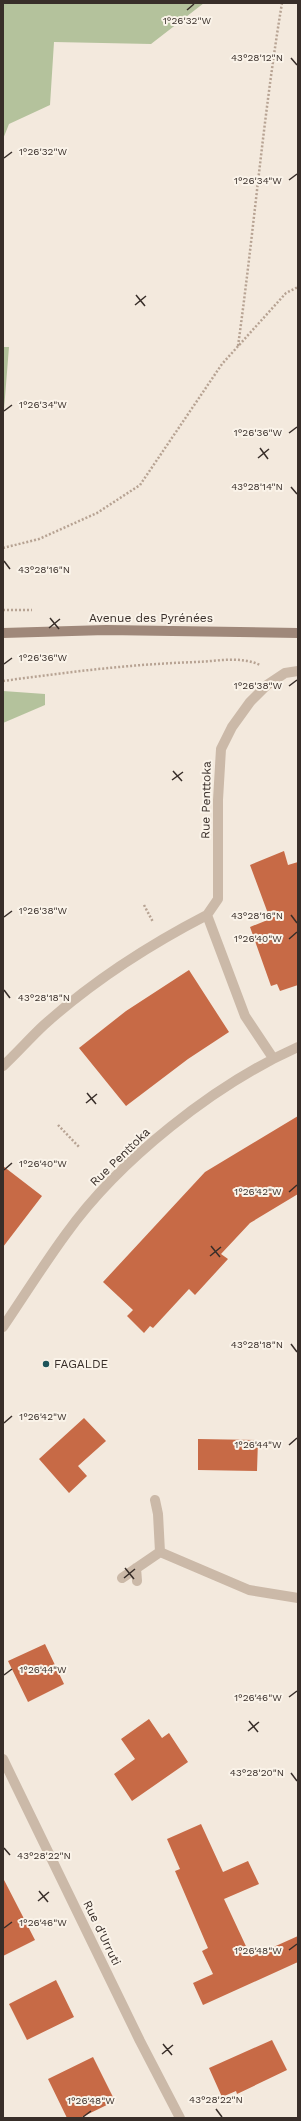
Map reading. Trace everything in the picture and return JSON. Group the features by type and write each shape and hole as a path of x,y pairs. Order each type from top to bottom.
{"main road":[{"name":"Avenue des Pyrénées","path":"3,633 106,630 298,633"}],"street":[{"name":"Rue Penttoka","path":"3,1066 44,1025 115,969 162,939 207,915 218,899 218,800 221,750 232,727 250,702 267,685 285,673 298,671"},
{"path":"207,915 245,1016 273,1058"},
{"name":"Rue Penttoka","path":"3,1327 66,1233 110,1181 166,1131 225,1086 273,1058 298,1047"},
{"path":"155,1500 158,1514 160,1552"},
{"path":"122,1578 160,1552"},
{"path":"160,1552 250,1590 298,1598"},
{"path":"136,1568 137,1581"},
{"name":"Rue d'Urruti","path":"3,1759 180,2118"}],"path":[{"path":"238,347 254,231 272,61 282,3"},
{"path":"3,548 39,540 97,513 140,485 192,406 222,364 286,293 298,287"},
{"path":"3,681 81,670 170,663 248,660 261,665"},
{"path":"58,1126 80,1148"}],"green space":[{"path":"3,3 204,3 151,44 54,42 50,105 9,124 3,139"},
{"path":"3,347 9,347 3,422"},
{"path":"3,691 45,694 45,705 3,723"}],"building":[{"path":"284,851 288,865 298,862 298,985 280,991 277,984 271,986 250,927 270,919 250,865"},
{"path":"189,970 229,1032 188,1059 126,1106 79,1048 126,1011"},
{"path":"298,1116 298,1194 250,1223 221,1254 228,1259 195,1295 189,1289 153,1328 150,1326 144,1333 127,1316 133,1310 103,1282 205,1172"},
{"path":"3,1166 42,1196 3,1247"},
{"path":"84,1418 106,1441 78,1466 87,1476 69,1493 39,1459"},
{"path":"198,1439 258,1440 257,1471 198,1470"},
{"path":"45,1644 64,1684 28,1702 8,1661"},
{"path":"149,1719 162,1738 169,1733 188,1762 132,1801 114,1774 135,1759 121,1739"},
{"path":"201,1824 223,1872 248,1861 259,1884 224,1899 251,1957 298,1936 298,1962 203,2005 193,1983 213,1974 202,1951 208,1948 175,1871 180,1869 167,1839"},
{"path":"3,1878 35,1940 3,1956"},
{"path":"56,1980 74,2017 27,2040 9,2004"},
{"path":"272,2040 287,2070 237,2094 236,2091 222,2097 209,2068"},
{"path":"93,2057 115,2101 80,2118 67,2118 48,2079"}],"place":[{"name":"FAGALDE","path":"46,1364"}]}
